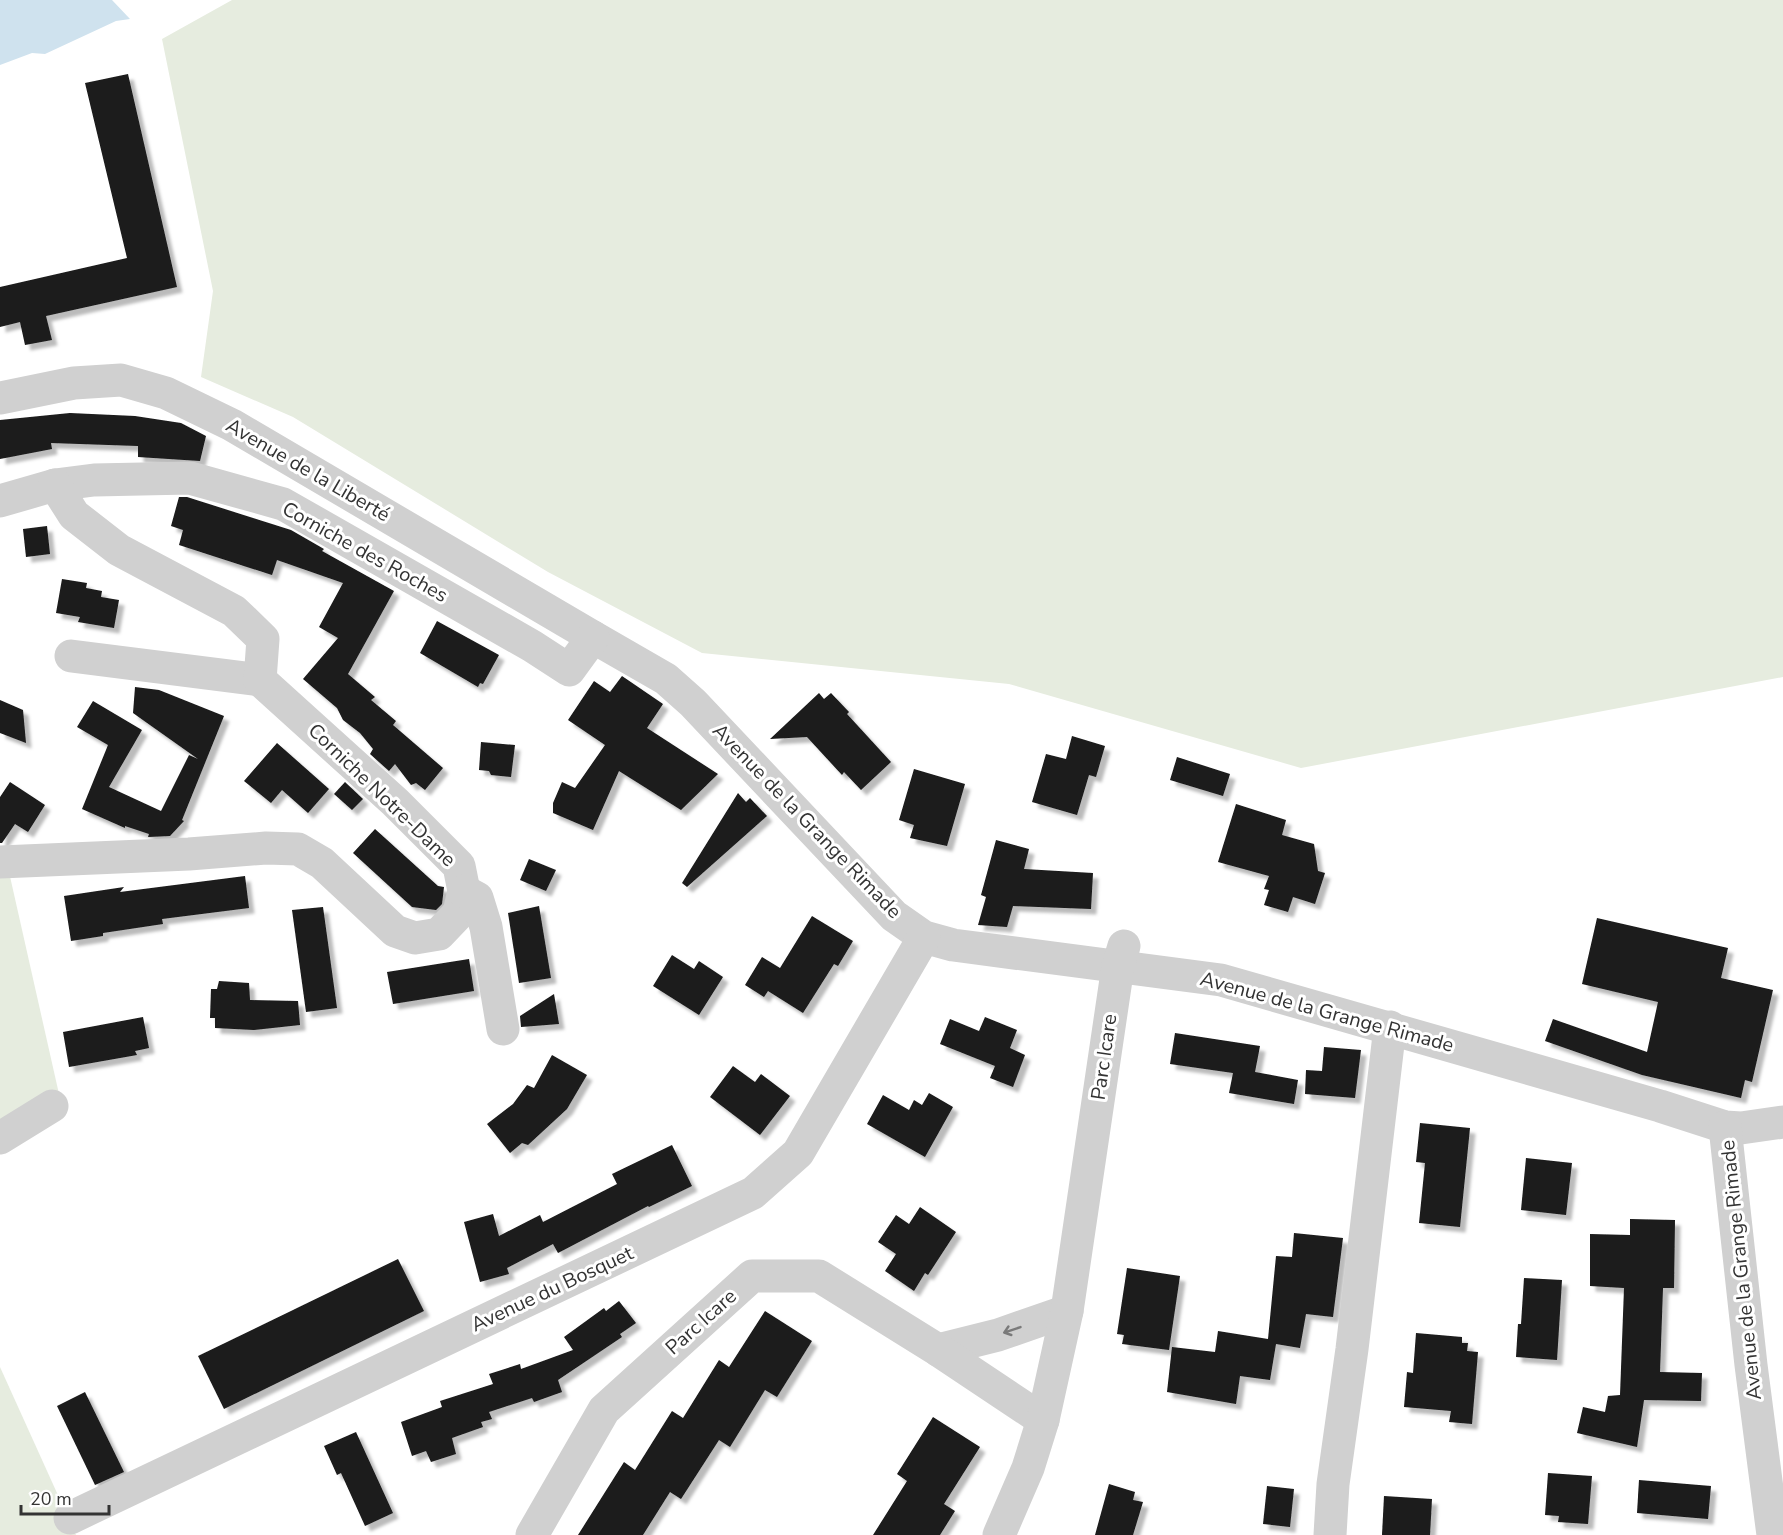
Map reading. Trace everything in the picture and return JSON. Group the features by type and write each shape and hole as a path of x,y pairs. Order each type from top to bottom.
{"street":[{"name":"Avenue de la Liberté","path":"0,398 74,383 121,380 166,393 232,425 593,637"},
{"name":"Corniche des Roches","path":"0,501 56,485 94,480 190,478 283,504 532,646 569,670 593,637"},
{"path":"56,485 74,515 119,550 234,611 263,639 260,680 71,656"},
{"name":"Avenue de la Grange Rimade","path":"593,637 666,679 693,703 894,916 924,937 953,945 1121,956 1221,980 1390,1027 1725,1127 1751,1365 1773,1535"},
{"name":"Corniche Notre-Dame","path":"0,862 189,854 266,848 298,849 321,863 394,931 415,938 439,934 459,914 464,891 459,866 394,802 260,680"},
{"path":"464,891 477,898 486,927 503,1029"},
{"name":"Avenue du Bosquet","path":"70,1518 753,1193 798,1153 924,937"},
{"name":"Parc Icare","path":"999,1535 1028,1468 1042,1420 1067,1311 1121,956"},
{"path":"1330,1535 1333,1484 1353,1349 1390,1027"},
{"path":"0,1137 52,1106"},
{"path":"1725,1127 1741,1128 1783,1122"},
{"name":"Parc Icare","path":"532,1535 604,1410 752,1276 819,1276 938,1350 1042,1420"},
{"path":"938,1350 998,1335 1067,1311"}],"shaded area":[{"path":"232,0 1783,0 1783,677 1301,768 1009,684 702,653 548,572 293,417 201,377 213,291 162,39"},
{"path":"9,872 59,1094 0,1131 0,875"},
{"path":"0,1367 76,1535 0,1535"}],"water":[{"path":"0,0 112,0 130,19 116,21 45,54 32,53 0,65"}],"building":[{"path":"128,74 177,287 46,316 52,340 25,345 20,322 0,327 0,287 127,258 85,83"},
{"path":"70,413 135,416 181,423 206,436 200,461 138,457 138,446 51,443 52,449 0,459 0,420"},
{"path":"179,497 187,497 291,530 324,549 322,551 394,591 348,674 375,697 371,700 396,721 393,725 443,768 425,790 416,783 411,785 395,764 389,771 370,754 373,749 360,733 343,720 337,708 303,679 338,638 319,627 343,583 277,560 272,575 179,545 183,530 171,526"},
{"path":"47,526 50,554 26,557 23,529"},
{"path":"62,579 87,583 86,588 102,591 101,597 119,600 114,628 78,622 80,617 56,613"},
{"path":"437,621 499,655 483,684 480,683 478,687 420,653"},
{"path":"622,676 663,704 647,728 718,774 681,810 619,771 593,830 553,813 553,803 562,782 575,788 605,745 568,720 594,681 610,692"},
{"path":"135,687 159,690 224,716 182,820 184,821 170,836 148,837 149,834 125,826 125,828 82,809 108,745 77,727 93,701 142,730 109,787 161,811 189,755 198,759 133,713"},
{"path":"819,693 824,699 831,693 891,762 861,790 844,772 842,775 807,737 770,739"},
{"path":"0,700 23,710 26,743 0,733"},
{"path":"1072,736 1105,746 1096,777 1089,775 1077,815 1032,802 1046,754 1066,759"},
{"path":"481,742 515,745 511,777 491,775 489,771 479,770"},
{"path":"277,743 329,789 308,813 282,790 271,803 244,781"},
{"path":"1177,757 1230,774 1223,796 1170,780"},
{"path":"914,769 965,784 947,846 910,838 914,825 899,820"},
{"path":"10,782 45,805 28,832 15,824 0,843 0,797"},
{"path":"345,782 363,799 352,810 334,794"},
{"path":"738,793 746,802 750,798 767,816 687,887 682,883"},
{"path":"1236,804 1286,820 1282,835 1314,844 1318,871 1325,873 1315,904 1293,897 1288,912 1264,905 1269,890 1264,889 1269,876 1218,862"},
{"path":"375,829 438,886 444,887 442,904 436,910 412,907 353,853"},
{"path":"996,840 1029,849 1024,869 1093,873 1091,909 1013,906 1007,927 978,925 986,897 981,895"},
{"path":"529,859 556,870 546,891 520,880"},
{"path":"245,876 249,908 162,919 163,924 103,933 103,936 71,941 64,896 124,887 120,892"},
{"path":"539,906 551,978 519,983 508,913"},
{"path":"323,907 337,1008 306,1012 292,910"},
{"path":"812,916 853,941 838,966 834,964 803,1013 768,991 764,997 745,985 762,957 780,968"},
{"path":"1597,918 1728,948 1721,978 1773,990 1752,1082 1745,1080 1741,1098 1642,1075 1545,1041 1553,1019 1647,1052 1658,1002 1582,984"},
{"path":"672,955 694,969 699,961 723,977 699,1015 653,986"},
{"path":"469,959 474,991 393,1004 387,972"},
{"path":"219,981 249,983 250,1000 298,1001 300,1025 254,1030 215,1028 215,1018 210,1018 211,989 217,989"},
{"path":"554,994 559,1024 521,1027 520,1016"},
{"path":"143,1017 149,1048 135,1051 137,1055 69,1067 63,1032"},
{"path":"985,1017 1017,1030 1010,1048 1025,1055 1013,1087 990,1078 995,1066 940,1044 950,1019 979,1031"},
{"path":"1175,1033 1260,1046 1255,1072 1298,1080 1294,1104 1229,1093 1233,1073 1170,1064"},
{"path":"1324,1047 1361,1050 1355,1098 1305,1094 1306,1070 1322,1071"},
{"path":"552,1055 587,1075 567,1109 528,1145 522,1143 510,1153 487,1124 513,1104 527,1085 534,1088"},
{"path":"733,1066 755,1082 761,1074 790,1096 760,1135 710,1097"},
{"path":"929,1093 953,1107 925,1157 867,1124 883,1095 909,1110 914,1100 922,1105"},
{"path":"1420,1123 1470,1128 1460,1227 1419,1223 1425,1163 1416,1162"},
{"path":"672,1145 692,1186 558,1253 553,1244 507,1268 509,1274 480,1282 464,1222 493,1214 499,1236 540,1215 543,1222 617,1184 612,1174"},
{"path":"1526,1158 1572,1163 1566,1215 1521,1210"},
{"path":"920,1207 956,1232 928,1275 925,1273 914,1291 885,1271 896,1254 878,1242 896,1215 909,1224"},
{"path":"1630,1219 1675,1220 1674,1288 1663,1288 1660,1372 1702,1373 1701,1401 1644,1400 1637,1447 1577,1433 1583,1407 1605,1412 1608,1396 1620,1395 1624,1288 1590,1286 1590,1234 1630,1235"},
{"path":"1294,1233 1343,1238 1333,1317 1306,1314 1300,1348 1276,1344 1270,1380 1240,1376 1236,1404 1167,1392 1172,1347 1215,1352 1218,1331 1268,1339 1276,1256 1292,1257"},
{"path":"398,1259 424,1311 224,1409 198,1356"},
{"path":"1127,1268 1180,1276 1169,1350 1122,1344 1124,1335 1117,1334"},
{"path":"1524,1278 1562,1280 1557,1360 1516,1357"},
{"path":"619,1301 636,1323 620,1334 622,1337 558,1380 562,1392 534,1402 532,1398 489,1412 492,1419 481,1422 483,1427 452,1438 456,1454 431,1462 426,1451 412,1456 401,1422 442,1407 440,1401 493,1384 489,1374 520,1364 521,1369 573,1350 564,1337 604,1308 606,1311"},
{"path":"765,1311 812,1341 777,1397 765,1390 730,1447 719,1440 681,1499 670,1492 643,1535 578,1535 624,1462 635,1470 672,1411 683,1418 719,1360 729,1367"},
{"path":"1416,1333 1462,1337 1462,1343 1468,1343 1467,1351 1478,1352 1472,1424 1449,1422 1451,1411 1404,1407 1407,1372 1413,1373"},
{"path":"85,1392 124,1472 95,1485 57,1406"},
{"path":"933,1417 980,1447 944,1504 955,1511 940,1535 873,1535 907,1481 897,1474"},
{"path":"356,1432 393,1513 365,1526 341,1473 337,1475 324,1446"},
{"path":"1548,1473 1592,1476 1588,1524 1558,1522 1559,1516 1545,1515"},
{"path":"1639,1480 1711,1486 1708,1519 1637,1513"},
{"path":"1109,1484 1135,1492 1133,1500 1143,1502 1133,1535 1095,1535"},
{"path":"1267,1486 1294,1489 1290,1527 1263,1524"},
{"path":"1384,1496 1432,1499 1430,1535 1382,1535"}]}
